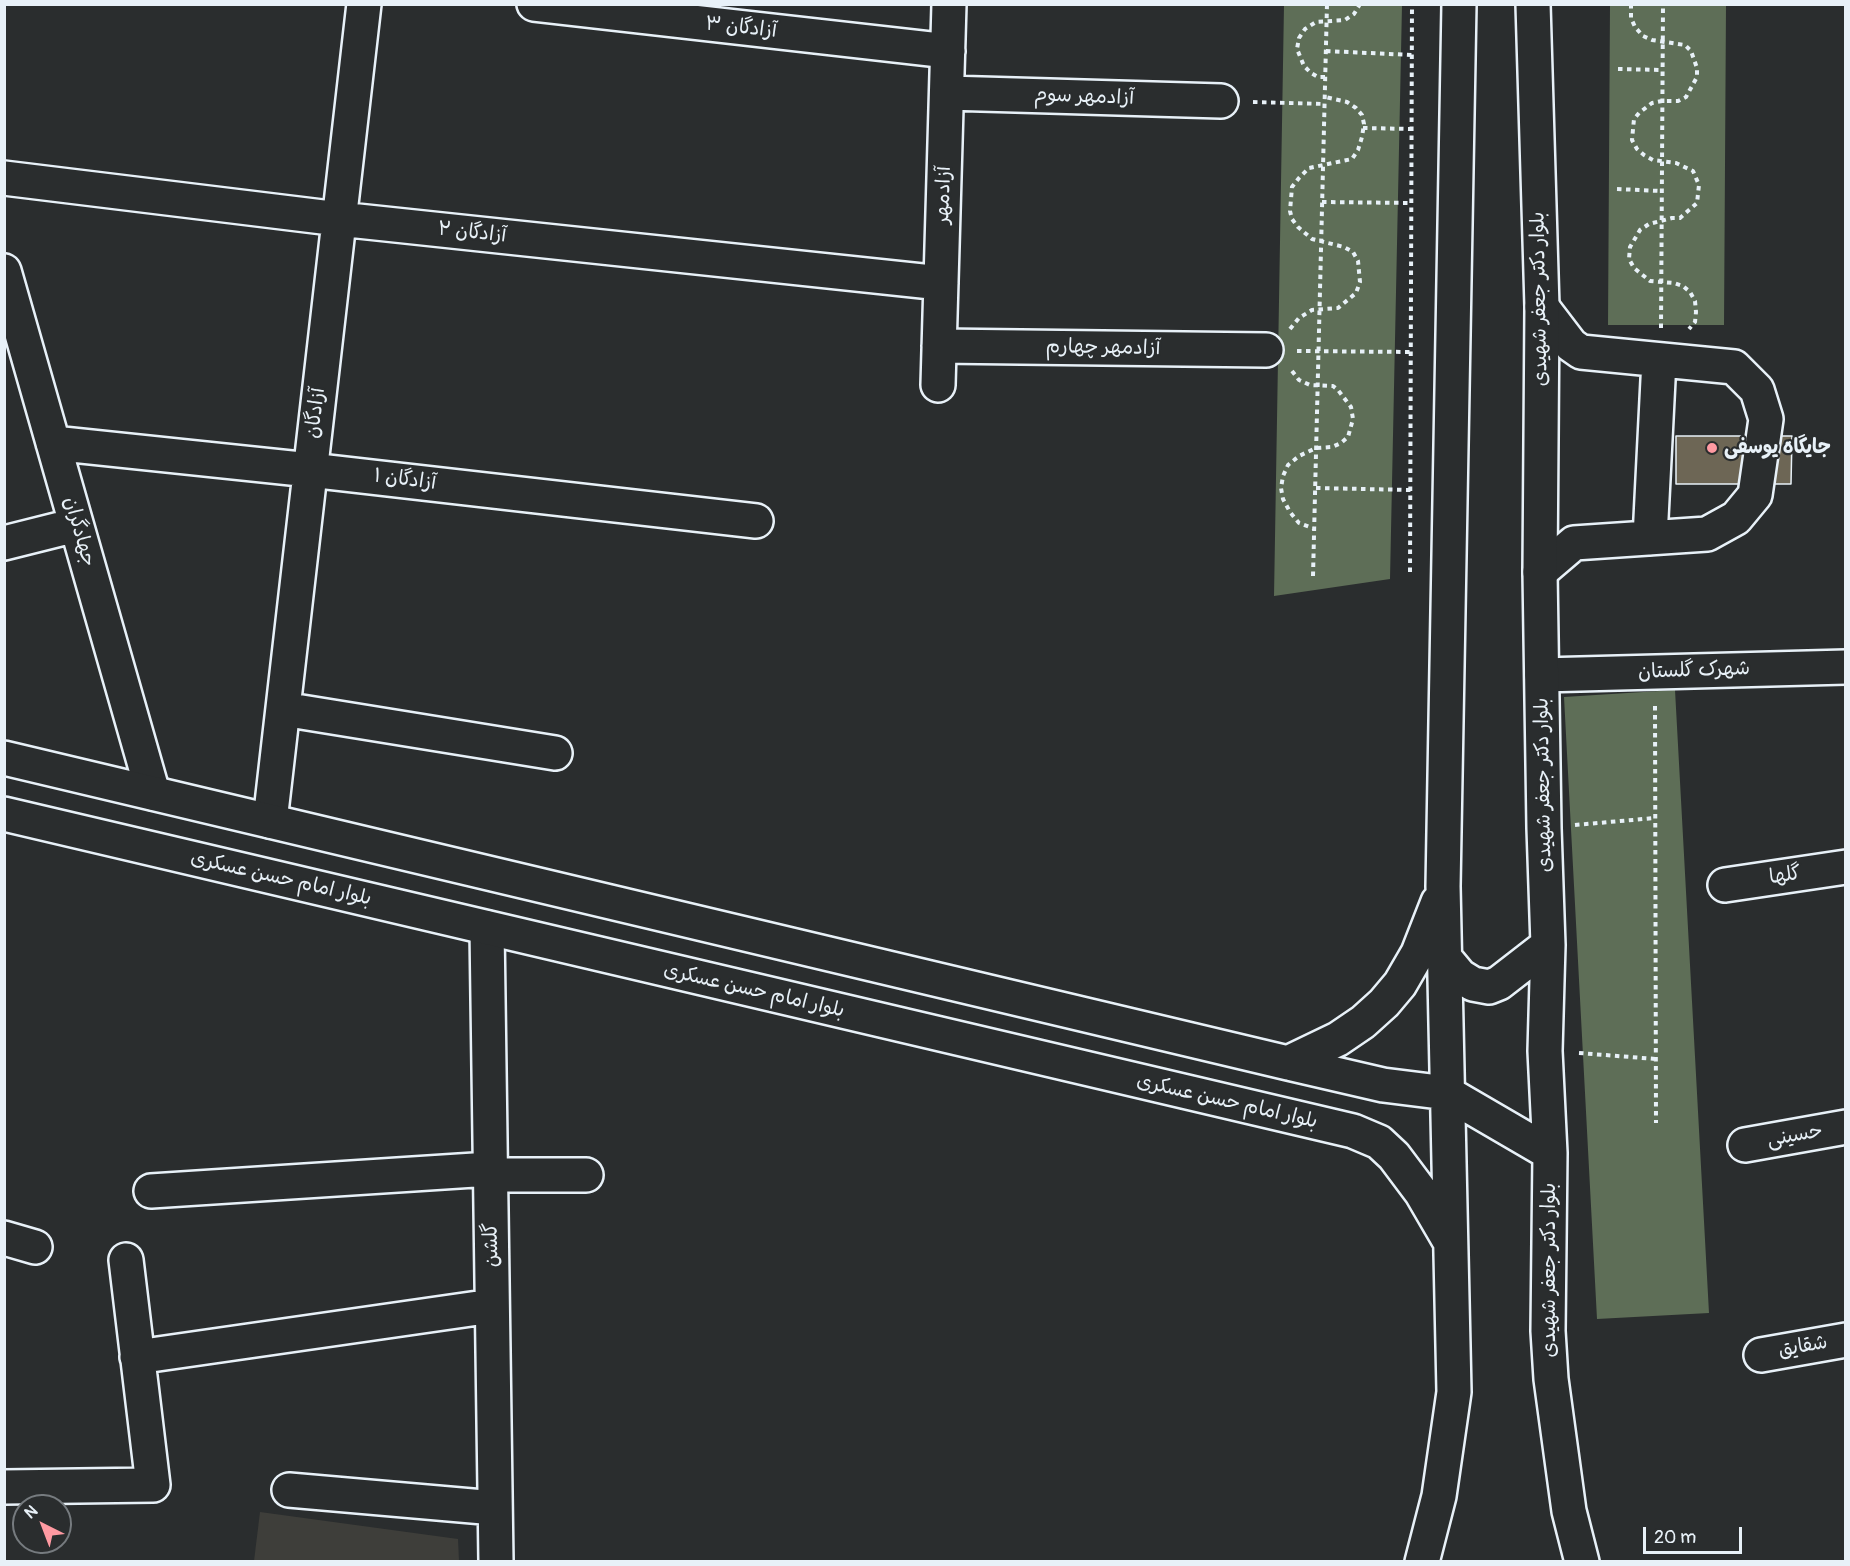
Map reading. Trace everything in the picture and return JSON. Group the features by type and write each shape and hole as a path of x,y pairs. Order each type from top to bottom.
{"street":[{"name":"آزادگان","path":"270,821 364,4"},
{"name":"آزادگان ۳","path":"534,4 948,51"},
{"name":"آزادمهر","path":"938,385 949,4"},
{"path":"1426,1558 1439,1496 1454,1392 1443,886 1459,4"},
{"name":"بلوار دکتر جعفر شهیدی","path":"1533,4 1542,307 1540,572 1548,945 1545,1051 1550,1153 1548,1331 1551,1379 1569,1511 1582,1562"},
{"name":"آزادمهر سوم","path":"947,93 1221,101"},
{"name":"آزادگان ۲","path":"4,178 339,219 941,283"},
{"name":"جهادگران","path":"4,272 16,353 53,443 153,793"},
{"path":"1540,572 1574,543 1707,534 1736,518 1755,495 1766,419 1757,390 1734,367 1660,346 1581,351 1571,345 1542,307"},
{"name":"آزادمهر چهارم","path":"939,346 1275,351"},
{"path":"1650,538 1660,346"},
{"name":"آزادگان ۱","path":"53,443 756,521"},
{"path":"4,543 76,525"},
{"name":"شهرک گلستان","path":"1542,675 1845,667"},
{"path":"283,709 555,753"},
{"path":"4,758 1288,1063 1383,1084 1447,1093 1550,1153"},
{"name":"بلوار امام حسن عسکری","path":"4,814 1353,1131 1378,1142 1394,1156 1421,1192 1452,1244"},
{"name":"گلها","path":"1725,885 1845,867"},
{"path":"1288,1063 1338,1040 1384,1003 1400,984 1418,952 1443,886"},
{"name":"گلشن","path":"487,928 496,1562"},
{"path":"1445,958 1460,976 1473,984 1489,987 1499,983 1548,945"},
{"name":"حسینی","path":"1745,1145 1845,1127"},
{"path":"151,1191 490,1172 586,1175"},
{"path":"4,1486 153,1485 126,1260"},
{"path":"137,1357 492,1306"},
{"name":"شقایق","path":"1761,1354 1845,1340"},
{"path":"288,1490 495,1508"}],"path":[{"path":"1313,576 1327,4"},
{"path":"1325,77 1318,77 1311,73 1299,58 1297,49 1299,38 1305,29 1316,22 1345,20 1354,14 1360,4"},
{"path":"1410,572 1412,4"},
{"path":"1631,4 1631,18 1643,36 1652,40 1685,45 1692,51 1697,68 1697,78 1686,97 1678,101 1652,103 1639,113 1634,119 1632,140 1644,156 1653,160 1676,163 1693,171 1699,185 1700,195 1697,203 1680,218 1649,224 1635,237 1630,247 1629,259 1634,268 1650,281 1683,286 1690,292 1695,301 1696,312 1695,322 1687,332"},
{"path":"1660,346 1663,4"},
{"path":"1326,51 1412,56"},
{"path":"1618,69 1663,70"},
{"path":"1275,351 1284,342 1287,332 1299,318 1312,310 1338,308 1356,293 1360,282 1358,261 1353,252 1344,247 1312,239 1298,227 1290,211 1292,187 1309,168 1352,159 1358,150 1363,128 1362,115 1347,102 1325,97"},
{"path":"1221,101 1325,104"},
{"path":"1363,128 1412,129"},
{"path":"1617,189 1662,191"},
{"path":"1322,202 1411,203"},
{"path":"1275,351 1411,352"},
{"path":"1275,351 1299,380 1318,387 1333,386 1351,407 1353,419 1348,437 1332,447 1316,448 1299,456 1288,465 1283,476 1281,488 1283,499 1299,523 1307,528 1315,529"},
{"path":"1316,488 1411,490"},
{"path":"1655,672 1656,1123"},
{"path":"1544,828 1655,818"},
{"path":"1545,1051 1656,1059"}],"shaded area":[{"path":"260,1512 458,1539 459,1561 254,1561"}],"green space":[{"path":"1284,5 1402,5 1390,579 1274,596"},
{"path":"1610,5 1726,5 1724,325 1608,325"},
{"path":"1675,690 1709,1313 1597,1319 1564,697"}],"building":[{"path":"1676,436 1792,436 1791,484 1676,484"}],"place":[{"name":"جایگاه یوسفی","path":"1712,448"}]}
